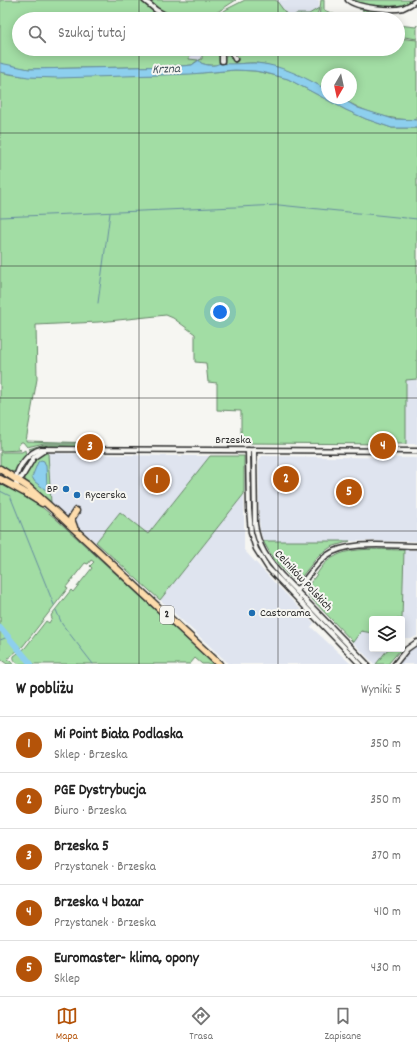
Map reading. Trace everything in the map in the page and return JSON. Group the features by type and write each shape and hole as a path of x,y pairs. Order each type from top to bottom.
{"highway":[{"name":"2","path":"0,470 17,480 40,497 219,664"},
{"name":"2","path":"0,479 18,488 39,502 70,526"},
{"path":"76,511 72,516 71,522 78,534"}],"street":[{"path":"144,0 160,12"},
{"path":"348,0 352,4 360,6 396,9 408,6 417,0"},
{"name":"Brzeska","path":"17,480 34,457 48,448 417,451"},
{"name":"Celników Polskich","path":"248,450 249,509 256,549 268,568 360,664"},
{"name":"Celników Polskich","path":"254,450 254,532 266,556 297,591 367,664"},
{"path":"8,483 17,480 18,488"},
{"path":"293,594 322,559 336,550 356,546 417,546"},
{"path":"395,664 407,649 417,642"}],"shaded area":[{"path":"276,0 319,0 319,8 312,12 285,12"},
{"path":"187,56 203,56 202,59 199,60 187,60"},
{"path":"406,379 417,379 417,444 406,444"},
{"path":"48,453 210,456 148,534 120,512 96,542 51,503"},
{"path":"262,456 417,458 417,541 263,541 259,519 259,460"},
{"path":"244,494 244,550 314,623 311,627 351,664 229,664 160,600"},
{"path":"404,550 417,550 417,636 413,638 405,638 405,616 402,616"},
{"path":"361,631 369,632 369,652 386,652 376,664 374,664 353,642"},
{"path":"417,644 417,664 398,664 408,651"}],"green space":[{"path":"0,0 143,0 161,12 12,12 12,56 190,56 189,59 198,60 192,65 181,66 29,69 0,63"},
{"path":"145,0 150,0 152,2 154,0 236,0 218,12 161,12"},
{"path":"245,0 276,0 285,12 222,12"},
{"path":"321,0 324,0 324,10 329,12 320,12"},
{"path":"351,0 414,0 404,6 383,7"},
{"path":"319,8 318,12 312,12"},
{"path":"359,9 366,9 366,12 363,12 363,10"},
{"path":"367,9 386,12 377,11 367,12"},
{"path":"417,25 417,39 405,37 405,26 416,27"},
{"path":"405,39 417,40 417,120 396,119 378,115 352,104 357,104 357,68 321,68 321,87 280,69 261,64 212,65 200,63 199,60 202,59 202,56 405,56"},
{"path":"235,70 255,71 278,76 288,79 321,97 321,104 335,104 366,119 392,128 417,128 417,379 406,380 406,444 241,443 241,411 217,410 217,383 208,382 206,363 195,362 195,334 173,318 166,315 99,322 36,325 37,379 26,441 96,443 44,443 27,447 23,442 21,442 18,449 21,450 0,451 0,72 12,75 36,77 61,77 218,72"},
{"path":"44,444 96,444 94,447 51,446 29,449"},
{"path":"25,450 26,456 17,471 11,472 0,466 0,452 22,452"},
{"path":"41,453 48,453 51,503 25,480 28,468"},
{"path":"210,456 244,456 244,494 160,600 96,542 120,512 148,534"},
{"path":"0,481 38,504 55,518 214,664 202,664 195,658 190,664 19,664 16,662 14,656 25,648 46,621 49,623 52,618 52,614 71,590 73,592 92,568 90,566 94,562 91,560 88,564 85,563 66,587 68,588 23,646 7,659 14,664 7,664 0,659"},
{"path":"263,541 350,541 331,547 319,555 298,581 293,580 274,560"},
{"path":"368,549 404,550 402,616 369,616 369,632 361,631 353,642 309,596 308,590 309,585 325,563 349,551"},
{"path":"386,652 398,652 388,664 376,664"}],"water":[{"name":"Krzna","path":"199,60 201,63 210,65 220,63 254,63 273,66 301,76 321,86 321,97 288,79 255,71 235,70 191,74 58,78 28,77 0,72 0,63 29,69 192,65"},
{"path":"335,104 351,104 358,108 393,119 417,120 417,128 392,128"},
{"path":"41,460 44,461 46,466 46,490 35,482 32,477 38,462"}],"waterway":[{"path":"238,207 279,205 308,208"},
{"path":"0,217 236,207"},
{"path":"309,208 406,218"},
{"path":"98,303 110,213"},
{"path":"408,218 417,219"},
{"path":"0,491 10,496"},
{"path":"11,498 54,605"},
{"path":"56,610 62,624 93,664"},
{"path":"0,627 31,664"},
{"path":"0,640 8,637"}],"place":[{"name":"Brzeska 4 bazar","path":"383,446"},
{"name":"Brzeska 5","path":"90,447"},
{"name":"PGE Dystrybucja","path":"286,479"},
{"name":"Mi Point Biała Podlaska","path":"157,480"},
{"name":"BP","path":"66,489"},
{"name":"Euromaster- klima, opony","path":"349,492"},
{"name":"Rycerska","path":"77,495"},
{"name":"Castorama","path":"252,613"}]}
